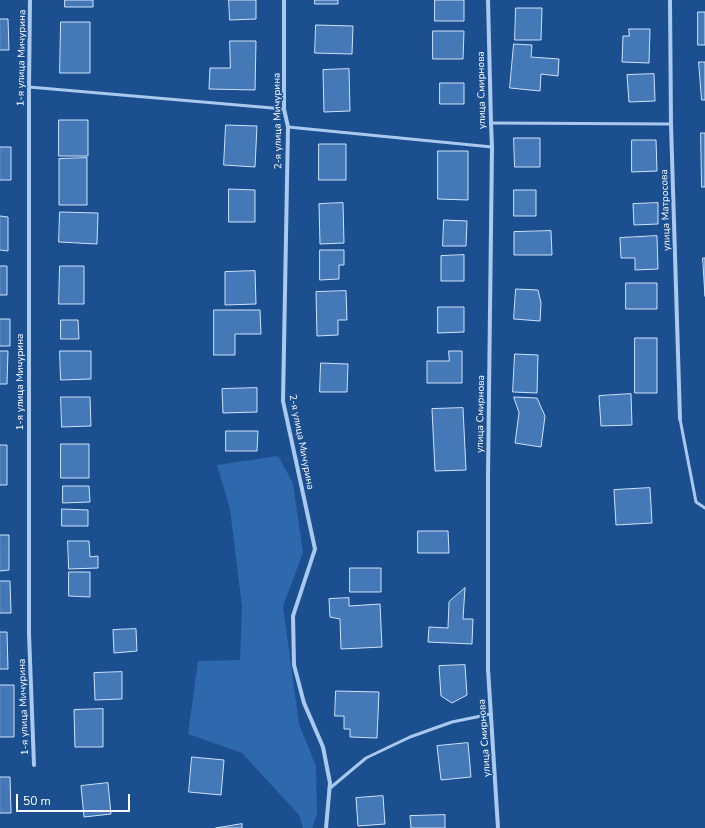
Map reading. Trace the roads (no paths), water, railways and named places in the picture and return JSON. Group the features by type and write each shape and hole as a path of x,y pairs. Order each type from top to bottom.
{"street":[{"name":"1-я улица Мичурина","path":"30,0 29,634 34,765"},
{"name":"2-я улица Мичурина","path":"284,0 284,108 288,126 283,401 315,549 293,616 294,665 304,703 323,747 330,783 326,828"},
{"name":"улица Смирнова","path":"488,0 492,147 488,483 488,669 498,828"},
{"name":"улица Матросова","path":"670,0 671,124 680,419"}],"lane":[{"path":"29,86 284,108"},
{"path":"491,123 671,124"},
{"path":"288,126 492,147"},
{"path":"680,419 696,502 705,508"},
{"path":"330,789 366,758 410,737 452,722 491,714"}]}
